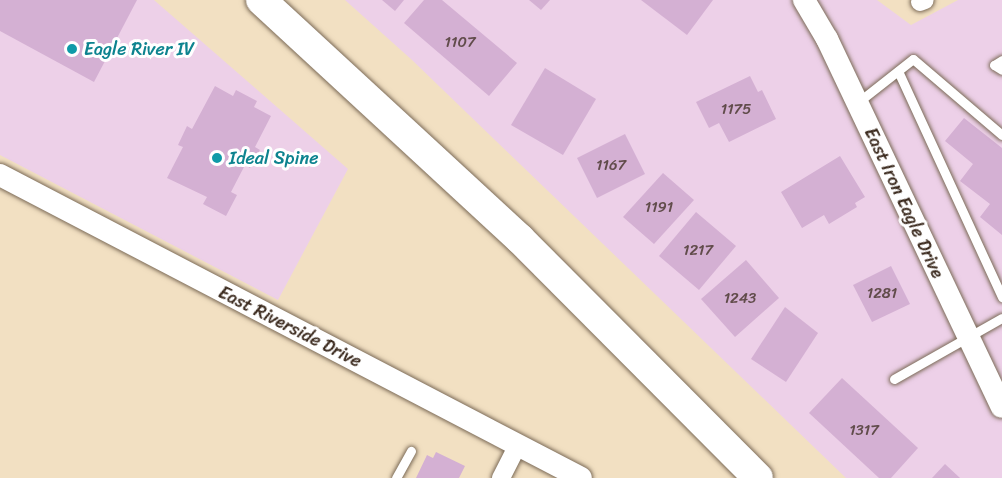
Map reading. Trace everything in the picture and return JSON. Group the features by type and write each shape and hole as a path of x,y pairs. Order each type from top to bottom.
{"highway":[{"path":"261,0 520,239 758,478"}],"street":[{"name":"East Iron Eagle Drive","path":"804,0 857,103 968,340 1002,407"},
{"name":"East Riverside Drive","path":"0,175 581,478"},
{"path":"501,478 518,445"}],"lane":[{"path":"857,103 913,59 1002,135"},
{"path":"1002,60 994,65 1002,70"},
{"path":"898,71 1002,297"},
{"path":"894,379 968,340 1002,318"},
{"path":"396,478 411,451"}],"shaded area":[{"path":"0,0 154,0 348,169 278,300 0,155"},
{"path":"345,0 877,0 911,25 958,0 1002,0 1002,478 846,478 412,60"}],"building":[{"name":"Eagle River IV","path":"0,0 137,0 94,82 0,31"},
{"path":"382,0 404,0 395,11"},
{"path":"424,0 442,0 517,63 489,96 404,23"},
{"path":"529,0 550,0 541,10"},
{"path":"641,0 713,0 687,35"},
{"path":"545,68 596,99 563,155 511,125"},
{"path":"750,76 758,92 762,90 776,119 729,142 719,123 709,128 696,102"},
{"name":"Ideal Spine","path":"215,86 233,96 236,90 257,101 254,107 271,116 255,147 260,150 250,168 245,165 231,192 237,195 226,216 203,204 207,197 167,178 183,147 178,145 187,126 192,129"},
{"path":"964,118 1002,148 1002,235 980,217 990,204 960,181 973,164 945,141"},
{"path":"625,134 645,174 597,198 577,158"},
{"path":"840,156 865,197 855,203 857,207 829,224 824,215 802,228 781,192"},
{"path":"663,173 694,200 654,244 623,217"},
{"path":"696,212 736,246 699,290 659,256"},
{"path":"746,260 779,298 735,337 701,299"},
{"path":"891,266 910,304 872,322 853,285"},
{"path":"785,307 818,333 786,382 751,359"},
{"path":"842,378 918,448 891,478 879,478 809,413"},
{"path":"436,452 465,466 459,478 416,478 427,455 433,458"},
{"path":"945,464 960,478 932,478"}],"place":[{"name":"Eagle River IV","path":"72,49"},
{"name":"Ideal Spine","path":"217,158"}]}
